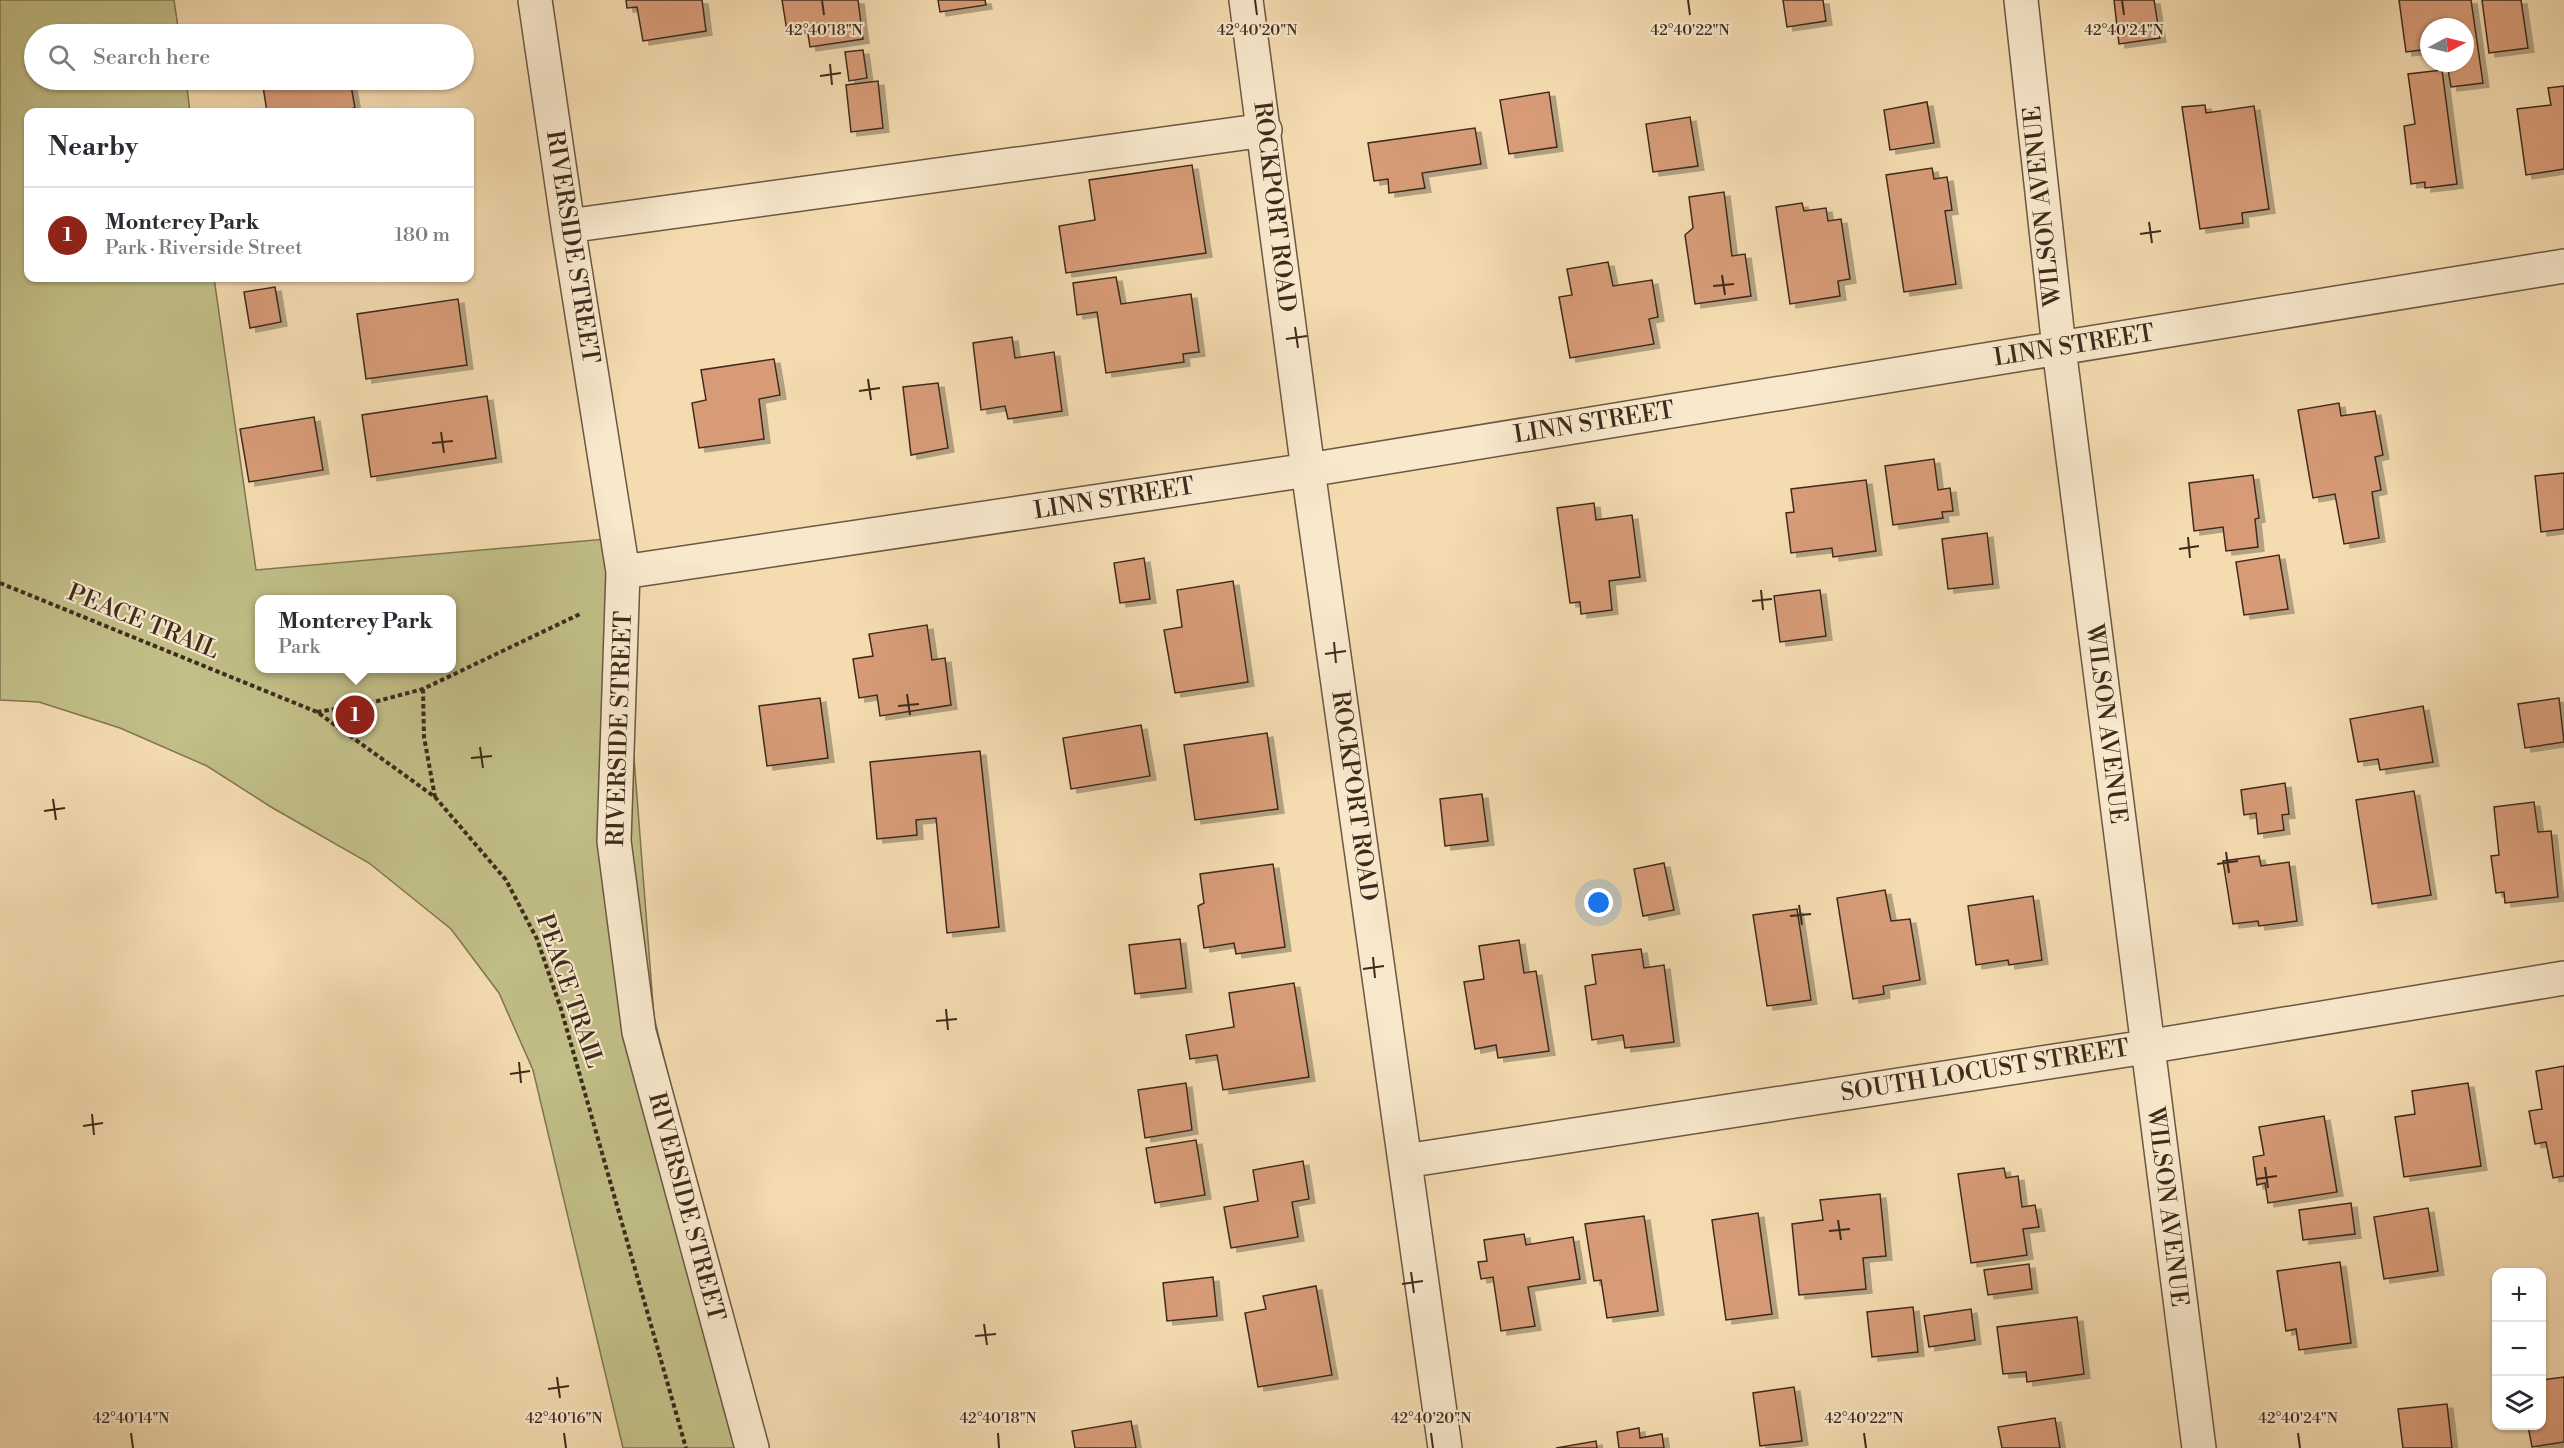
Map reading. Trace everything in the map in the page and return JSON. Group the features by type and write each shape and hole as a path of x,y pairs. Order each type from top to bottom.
{"street":[{"name":"RIVERSIDE STREET","path":"535,0 624,582 614,840 639,1032 752,1448"},
{"name":"ROCKPORT ROAD","path":"1246,0 1265,130 1308,470 1445,1448"},
{"name":"WILSON AVENUE","path":"2020,0 2059,348 2146,1047 2199,1448"},
{"path":"568,226 1265,130"},
{"name":"LINN STREET","path":"624,582 2564,266"},
{"name":"SOUTH LOCUST STREET","path":"1405,1161 2146,1047 2564,978"}],"path":[{"path":"456,671 624,582"},
{"name":"PEACE TRAIL","path":"0,583 316,712 435,797 506,880 537,939 561,1009 686,1448"},
{"path":"316,712 374,702 423,689 453,673"},
{"path":"423,689 424,737 435,797"}],"shaded area":[{"path":"0,0 174,0 178,24 24,24 24,90 187,90 190,108 24,108 24,282 215,282 256,570 617,538 654,1017 759,1448 623,1448 533,1070 499,993 451,929 369,863 271,807 207,766 120,728 39,702 0,700"}],"building":[{"path":"626,0 702,0 706,31 643,41 637,7 627,8"},
{"path":"782,0 858,0 863,39 810,47 807,28 787,31"},
{"path":"938,0 985,0 986,5 940,12"},
{"path":"1783,0 1823,0 1826,21 1787,27"},
{"path":"2114,0 2154,0 2160,38 2119,44"},
{"path":"2399,0 2471,0 2474,18 2420,18 2420,50 2406,52"},
{"path":"2482,0 2521,0 2528,48 2489,53"},
{"path":"2474,21 2483,83 2451,87 2448,72 2474,72"},
{"path":"863,50 867,78 849,81 845,52"},
{"path":"2442,72 2457,184 2425,188 2425,182 2411,184 2404,126 2415,124 2408,74"},
{"path":"878,81 883,128 851,132 846,85"},
{"path":"2564,86 2564,169 2526,175 2517,109 2551,105 2548,88"},
{"path":"264,90 352,90 355,108 266,108"},
{"path":"1549,92 1557,147 1509,154 1500,100"},
{"path":"1927,102 1934,143 1890,150 1884,110"},
{"path":"2205,105 2206,113 2254,106 2269,209 2242,213 2243,223 2200,229 2182,107"},
{"path":"1690,117 1698,166 1653,172 1646,124"},
{"path":"1475,128 1481,164 1422,173 1425,188 1389,193 1388,179 1374,181 1368,143"},
{"path":"1192,165 1206,253 1066,273 1059,226 1095,220 1089,180"},
{"path":"1932,168 1934,179 1947,177 1952,210 1945,211 1956,284 1904,292 1886,175"},
{"path":"1724,192 1732,256 1745,254 1751,296 1695,304 1685,235 1693,228 1689,197"},
{"path":"1802,203 1804,211 1826,208 1828,221 1841,219 1850,279 1838,281 1840,296 1790,304 1776,207"},
{"path":"1608,262 1613,286 1652,280 1658,317 1649,319 1654,344 1570,358 1559,297 1572,295 1567,269"},
{"path":"1116,277 1121,304 1191,294 1199,352 1183,354 1184,362 1106,373 1097,312 1077,315 1073,283"},
{"path":"275,287 281,322 250,328 244,292"},
{"path":"458,299 467,365 366,379 357,314"},
{"path":"1012,337 1015,358 1054,352 1062,411 1008,419 1005,406 981,410 973,343"},
{"path":"774,359 780,395 759,399 764,439 699,448 692,403 706,400 701,370"},
{"path":"938,383 948,448 911,455 903,387"},
{"path":"487,396 496,458 371,477 362,415"},
{"path":"2339,403 2341,416 2375,411 2383,455 2375,457 2381,490 2372,492 2379,538 2344,544 2335,494 2313,498 2298,410"},
{"path":"314,417 323,470 249,482 240,429"},
{"path":"1934,459 1938,490 1950,488 1953,511 1942,512 1943,518 1893,525 1885,466"},
{"path":"2564,473 2564,529 2541,532 2535,476"},
{"path":"2253,475 2259,518 2255,519 2258,547 2226,551 2223,527 2194,531 2189,483"},
{"path":"1866,480 1876,551 1833,557 1832,548 1791,553 1786,513 1794,512 1791,489"},
{"path":"1594,503 1596,520 1632,515 1640,577 1609,581 1612,610 1581,614 1580,602 1570,603 1557,508"},
{"path":"1987,533 1993,584 1948,589 1942,539"},
{"path":"2279,555 2288,609 2244,615 2236,562"},
{"path":"1144,558 1150,599 1120,603 1114,563"},
{"path":"1233,581 1248,682 1175,693 1164,630 1182,627 1177,590"},
{"path":"1820,590 1826,636 1780,642 1774,596"},
{"path":"927,625 932,660 945,658 951,705 880,716 877,695 859,698 853,659 873,656 869,634"},
{"path":"820,698 828,758 767,766 759,706"},
{"path":"2559,698 2564,742 2525,748 2518,704"},
{"path":"2423,706 2433,762 2380,770 2378,759 2358,762 2350,719"},
{"path":"1141,725 1150,776 1071,789 1063,738"},
{"path":"1267,733 1278,809 1195,820 1184,745"},
{"path":"980,751 999,927 947,933 936,818 916,820 917,835 877,839 870,762"},
{"path":"2285,783 2289,814 2282,815 2284,830 2258,834 2256,813 2244,815 2241,790"},
{"path":"2414,791 2431,895 2372,904 2356,800"},
{"path":"1482,794 1488,841 1445,846 1440,799"},
{"path":"2534,802 2538,832 2551,831 2558,897 2505,903 2504,892 2496,893 2491,856 2499,855 2494,807"},
{"path":"2259,856 2261,866 2289,862 2297,921 2259,926 2258,921 2233,924 2223,861"},
{"path":"1664,863 1674,910 1643,916 1634,869"},
{"path":"1273,864 1285,947 1236,954 1234,943 1204,948 1198,906 1204,903 1200,874"},
{"path":"1885,890 1891,921 1910,919 1920,980 1883,986 1884,994 1853,999 1837,898"},
{"path":"2033,896 2042,960 2009,965 2008,960 1976,965 1968,906"},
{"path":"1797,909 1811,1000 1767,1006 1753,915"},
{"path":"1180,939 1186,988 1135,994 1129,945"},
{"path":"1519,940 1524,973 1536,971 1549,1051 1498,1058 1496,1045 1475,1049 1464,982 1484,979 1479,946"},
{"path":"1641,949 1644,968 1664,965 1674,1042 1625,1048 1623,1035 1592,1040 1585,986 1596,984 1592,955"},
{"path":"1294,983 1309,1077 1223,1090 1217,1055 1190,1059 1186,1035 1234,1027 1229,993"},
{"path":"2564,1066 2564,1176 2553,1178 2546,1142 2535,1144 2529,1111 2542,1109 2536,1071"},
{"path":"1186,1083 1192,1130 1145,1138 1138,1090"},
{"path":"2468,1083 2481,1166 2404,1177 2395,1117 2415,1114 2412,1091"},
{"path":"2324,1116 2337,1192 2268,1203 2265,1183 2257,1185 2253,1157 2264,1155 2259,1127"},
{"path":"1196,1140 1205,1195 1155,1203 1146,1148"},
{"path":"1303,1161 1309,1199 1292,1202 1298,1237 1231,1248 1224,1207 1258,1201 1253,1170"},
{"path":"2004,1168 2006,1178 2018,1176 2022,1207 2035,1205 2039,1227 2023,1229 2027,1255 1971,1263 1958,1174"},
{"path":"1880,1194 1886,1256 1863,1258 1866,1289 1799,1295 1792,1224 1823,1220 1820,1200"},
{"path":"2351,1203 2355,1234 2303,1240 2299,1210"},
{"path":"2428,1208 2438,1271 2384,1279 2374,1217"},
{"path":"1758,1213 1772,1314 1726,1320 1712,1220"},
{"path":"1644,1216 1658,1311 1607,1318 1601,1280 1594,1281 1585,1224"},
{"path":"1524,1234 1526,1245 1573,1237 1580,1279 1528,1287 1535,1326 1501,1331 1493,1277 1481,1279 1478,1262 1487,1261 1484,1240"},
{"path":"2340,1262 2351,1343 2299,1350 2296,1329 2286,1331 2277,1271"},
{"path":"2029,1264 2032,1289 1988,1295 1984,1270"},
{"path":"1213,1277 1217,1316 1167,1321 1163,1283"},
{"path":"1316,1286 1332,1375 1258,1387 1245,1313 1266,1309 1263,1296"},
{"path":"1913,1307 1918,1352 1872,1357 1867,1312"},
{"path":"1971,1309 1975,1340 1929,1347 1924,1316"},
{"path":"2077,1317 2084,1374 2027,1382 2026,1372 2003,1374 1997,1327"},
{"path":"2564,1377 2564,1442 2532,1447 2529,1430 2546,1430 2546,1379"},
{"path":"1794,1387 1802,1441 1760,1446 1753,1393"},
{"path":"2447,1404 2452,1448 2403,1448 2398,1409"},
{"path":"2055,1418 2060,1448 2002,1448 1998,1427"},
{"path":"1131,1421 1136,1448 1075,1448 1072,1431"},
{"path":"1639,1428 1640,1438 1662,1434 1664,1448 1619,1448 1617,1432"},
{"path":"1596,1441 1597,1448 1556,1448"}],"place":[{"name":"Monterey Park","path":"355,715"}]}
